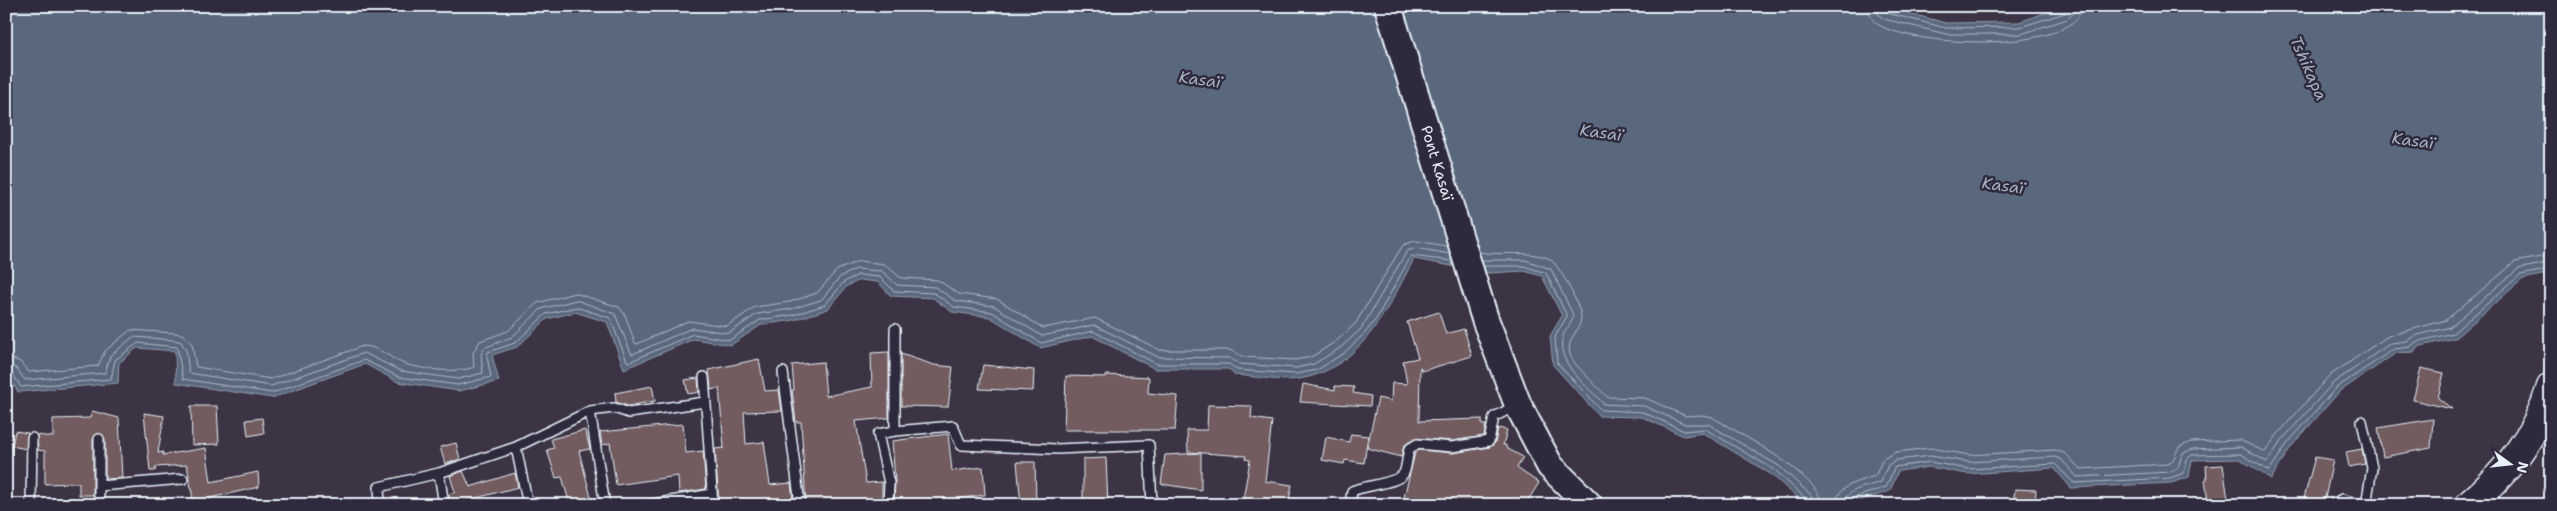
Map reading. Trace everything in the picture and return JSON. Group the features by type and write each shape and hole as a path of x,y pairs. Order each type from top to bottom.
{"highway":[{"path":"2469,505 2508,467 2533,433 2551,387"}],"main road":[{"name":"Pont Kasaï","path":"1388,6 1485,319 1518,404 1550,466 1589,505"}],"lane":[{"path":"895,329 895,431"},
{"path":"782,372 800,505"},
{"path":"704,377 713,505"},
{"path":"380,505 379,487 439,473 516,447 590,410 614,408 629,413 705,402"},
{"path":"1350,505 1352,491 1396,480 1403,474 1409,449 1417,444 1452,447 1489,441 1494,417 1518,404"},
{"path":"590,410 605,505"},
{"path":"2362,421 2372,468 2366,505"},
{"path":"888,505 889,483 878,434 953,426 961,444 1057,449 1149,445 1152,505"},
{"path":"31,505 32,438"},
{"path":"98,439 99,505"},
{"path":"516,447 528,505"},
{"path":"439,473 444,505"},
{"path":"99,486 183,480"},
{"path":"647,505 712,494"},
{"path":"2332,505 2342,499 2362,505"}],"water":[{"path":"6,6 1881,6 1946,23 2019,22 2065,6 2551,6 2551,273 2523,279 2455,338 2417,347 2414,352 2396,353 2339,392 2291,447 2271,479 2240,459 2192,460 2189,477 2171,483 2071,488 2054,468 1968,474 1929,467 1898,471 1890,491 1853,503 1803,503 1772,475 1703,433 1684,436 1642,417 1599,416 1553,365 1550,336 1562,316 1542,276 1524,271 1489,273 1414,259 1382,316 1370,334 1355,350 1339,363 1320,373 1291,380 1234,375 1229,369 1155,369 1092,336 1040,348 990,317 952,312 933,298 891,296 878,282 860,280 847,286 828,309 794,320 761,325 731,345 694,339 624,369 607,322 575,312 547,319 517,347 492,355 499,381 459,391 398,382 365,364 272,398 176,383 175,351 137,348 119,363 118,383 18,392 6,373"}],"building":[{"path":"1439,312 1446,334 1464,329 1472,356 1422,371 1420,367 1419,421 1482,419 1482,425 1486,425 1484,436 1452,441 1414,438 1404,446 1401,457 1367,448 1378,398 1391,401 1392,383 1407,384 1403,361 1418,358 1407,322"},
{"path":"889,352 889,418 856,421 866,483 882,482 882,503 806,505 801,422 796,422 792,390 794,390 792,365 823,362 826,396 872,387 871,353"},
{"path":"901,354 934,365 953,367 948,407 901,406"},
{"path":"759,359 765,391 779,390 782,411 744,412 746,444 764,442 770,485 791,483 794,505 719,505 715,449 724,448 719,388 711,390 709,370"},
{"path":"983,365 1034,370 1033,391 979,389"},
{"path":"2421,368 2444,373 2438,398 2452,409 2413,400"},
{"path":"1106,375 1149,377 1148,393 1178,396 1175,430 1064,430 1066,376 1106,377"},
{"path":"698,378 699,392 688,394 685,380"},
{"path":"1303,384 1335,390 1335,386 1354,387 1353,393 1371,396 1370,406 1300,402"},
{"path":"652,386 655,401 628,406 616,402 615,393"},
{"path":"1208,405 1252,406 1251,418 1272,421 1265,481 1292,485 1288,505 1242,505 1250,460 1245,459 1246,456 1188,452 1187,430 1207,430"},
{"path":"191,406 217,406 219,444 192,445"},
{"path":"92,411 119,418 122,478 105,479 105,439 99,433 93,439 93,495 79,495 79,483 45,484 45,451 38,450 37,435 53,437 53,419 90,418"},
{"path":"144,413 164,416 158,453 163,452 163,455 206,448 211,482 258,472 259,487 210,498 211,505 194,505 187,465 156,467 155,471 150,471"},
{"path":"262,418 264,433 248,436 246,420"},
{"path":"2433,419 2431,448 2383,457 2378,428"},
{"path":"683,424 686,453 703,451 706,489 679,493 678,476 616,485 610,443 602,445 600,432"},
{"path":"1498,428 1507,430 1503,445 1506,445 1506,448 1523,457 1517,468 1539,483 1525,505 1402,505 1415,453 1419,450 1453,453 1490,447 1495,443"},
{"path":"585,430 590,449 579,451 593,505 570,505 562,477 556,478 547,450 554,448 551,439"},
{"path":"15,431 28,433 26,449 12,446"},
{"path":"948,434 952,471 983,467 985,495 942,501 943,505 894,505 895,481 892,441"},
{"path":"1351,434 1368,436 1364,463 1345,460 1344,464 1322,460 1326,437 1349,442"},
{"path":"456,443 460,459 445,464 440,447"},
{"path":"2362,449 2365,464 2349,467 2346,452"},
{"path":"1201,453 1201,490 1161,484 1165,455"},
{"path":"2315,457 2333,460 2324,503 2304,498"},
{"path":"1106,458 1108,505 1083,505 1083,459"},
{"path":"1017,462 1035,462 1036,505 1021,505"},
{"path":"2223,465 2228,500 2208,502 2205,480 2207,479 2206,466"},
{"path":"463,471 470,487 515,473 518,487 450,505 449,494 455,492 450,476"},
{"path":"2015,489 2036,490 2035,505 2013,505"}],"water label":[{"name":"Tshikapa","path":"2309,68"},
{"name":"Kasaï","path":"1200,79"},
{"name":"Kasaï","path":"1601,132"},
{"name":"Kasaï","path":"2413,140"},
{"name":"Kasaï","path":"2003,185"}]}
